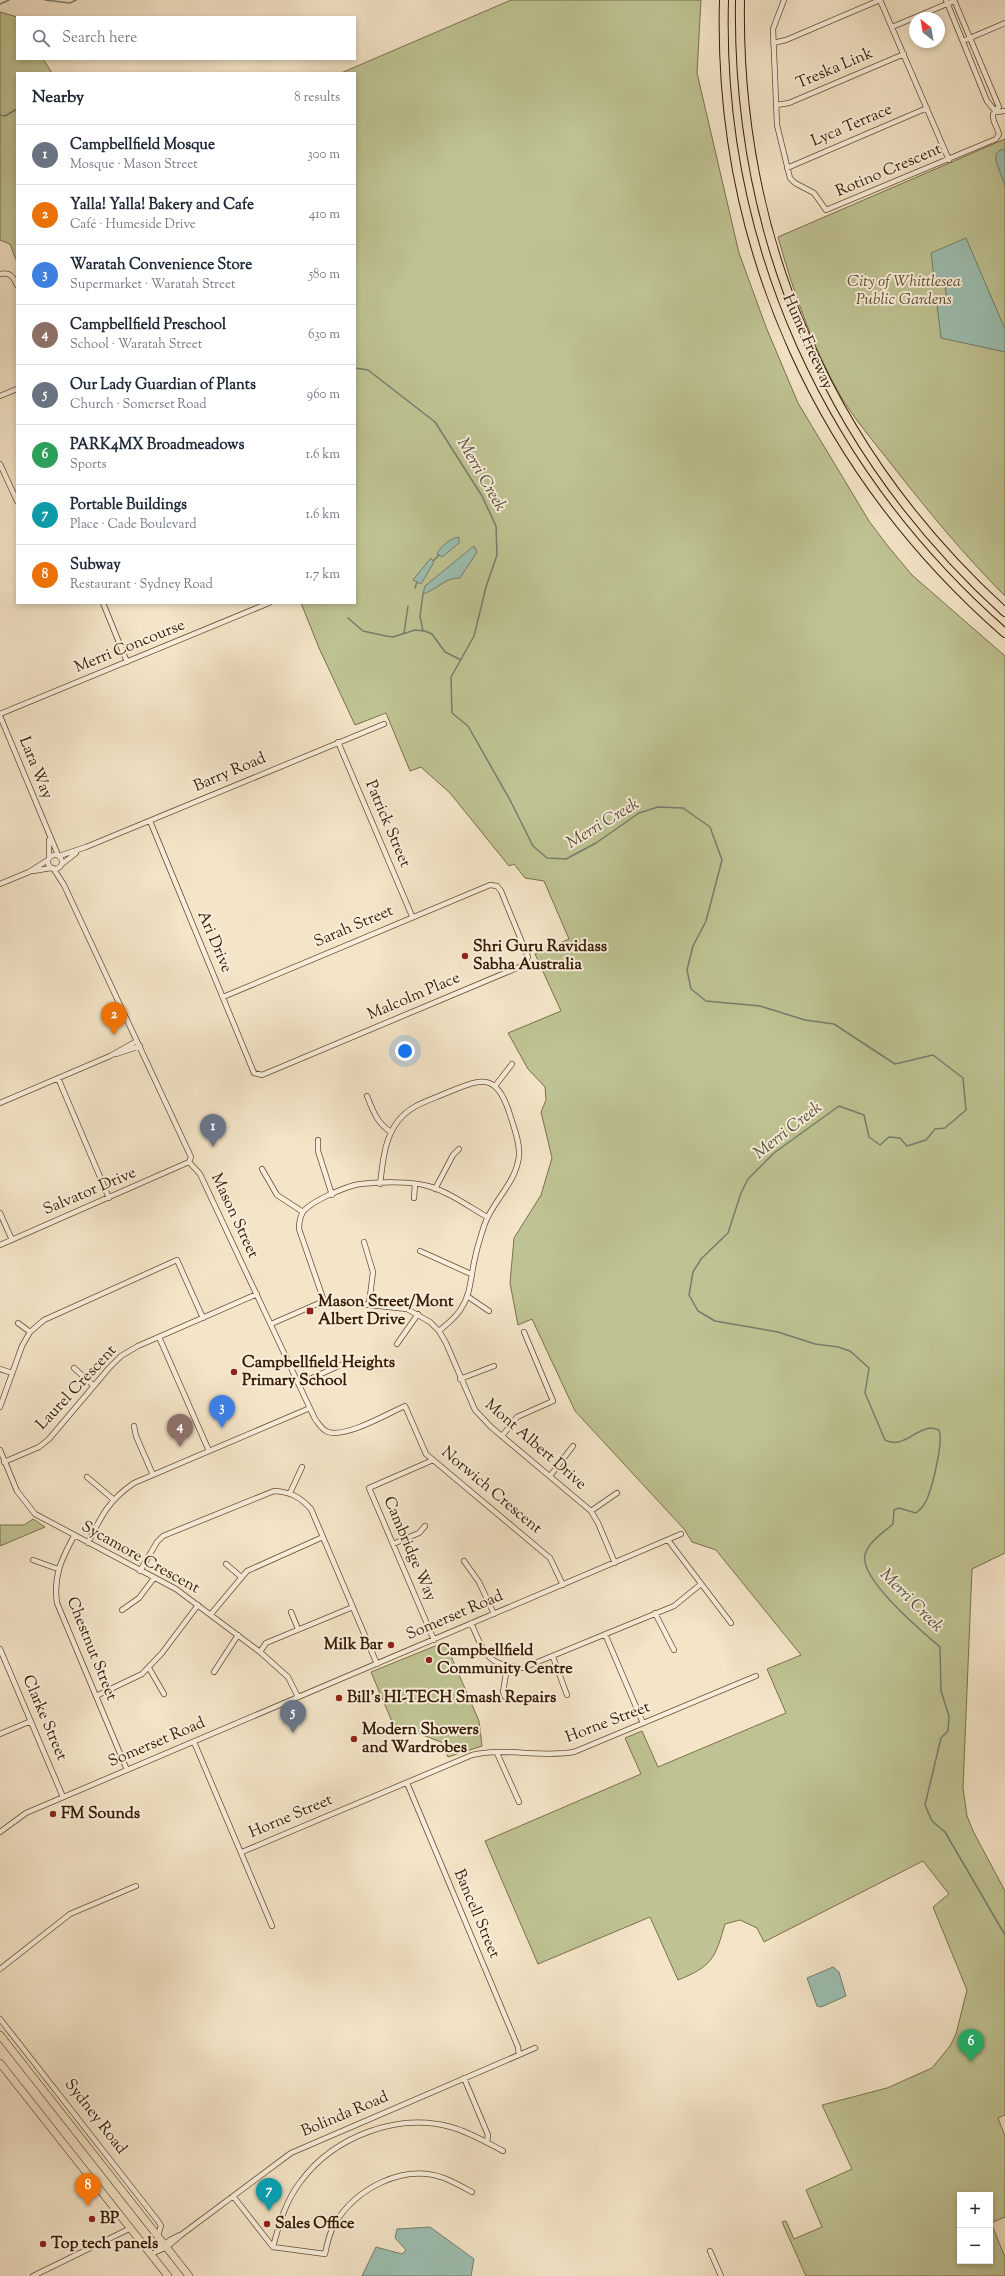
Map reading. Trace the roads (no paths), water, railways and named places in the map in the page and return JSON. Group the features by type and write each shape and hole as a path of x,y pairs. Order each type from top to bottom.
{"highway":[{"name":"Hume Freeway","path":"724,0 726,83 738,172 757,253 788,339 830,424 871,488 896,521 943,575 1005,633"},
{"name":"Hume Freeway","path":"740,0 741,74 753,167 768,233 786,292 802,332 847,420 892,488 936,544 1005,612"},
{"name":"Sydney Road","path":"0,2035 189,2276"},
{"path":"0,2063 168,2276"}],"street":[{"name":"Rotino Crescent","path":"784,0 773,25 778,132 787,168 792,181 814,193 824,208 828,210 949,160 998,137 995,123 996,112"},
{"path":"773,43 786,40 880,0 949,160"},
{"path":"892,27 954,0 999,107 1005,110"},
{"path":"947,2 987,101 996,112"},
{"path":"963,41 1005,23"},
{"name":"Treska Link","path":"776,105 789,103 904,54"},
{"path":"996,112 999,107"},
{"name":"Lyca Terrace","path":"787,168 927,108"},
{"path":"996,112 1005,110"},
{"path":"0,274 9,273 14,277 16,282"},
{"path":"0,396 16,389"},
{"path":"0,464 16,499"},
{"path":"103,604 127,662"},
{"name":"Merri Concourse","path":"0,715 267,604"},
{"name":"Lara Way","path":"0,715 47,830"},
{"name":"Barry Road","path":"49,859 52,855 58,856 86,847 384,724"},
{"name":"Patrick Street","path":"338,742 412,916"},
{"name":"Ari Drive","path":"150,821 254,1073"},
{"path":"47,830 58,856"},
{"path":"0,884 29,872 49,859 50,844 47,830"},
{"name":"Barry Road","path":"61,865 86,847"},
{"name":"Mason Street","path":"58,856 64,885"},
{"name":"Mason Street","path":"49,859 52,868 64,885 140,1046 191,1158 190,1162 200,1174 310,1408"},
{"path":"29,872 61,865"},
{"name":"Sarah Street","path":"223,997 412,916 490,885 497,886"},
{"name":"Malcolm Place","path":"254,1073 262,1075 524,965 528,957 497,886"},
{"path":"110,1056 137,1041"},
{"path":"0,1103 110,1056 140,1046"},
{"path":"496,1086 512,1064"},
{"path":"58,1078 109,1198"},
{"path":"380,1184 385,1145 398,1120 416,1106 472,1082 487,1082 496,1086 503,1095 507,1104 518,1143 519,1156 512,1179 487,1217 471,1274 467,1296 462,1308 439,1331"},
{"path":"367,1096 376,1118 391,1132"},
{"path":"318,1140 318,1152 332,1195"},
{"path":"435,1189 453,1155 459,1149"},
{"name":"Salvator Drive","path":"0,1245 190,1162"},
{"path":"262,1169 277,1196 303,1212"},
{"path":"324,1302 299,1229 299,1220 303,1212 313,1204 359,1184 415,1184 451,1195 487,1217"},
{"path":"414,1198 415,1184"},
{"path":"0,1213 12,1240"},
{"path":"364,1242 373,1272 369,1304"},
{"path":"420,1251 471,1274"},
{"path":"0,1407 22,1346 30,1332 44,1320 64,1309 177,1260 203,1318"},
{"name":"Laurel Crescent","path":"4,1462 27,1454 49,1439 121,1356 159,1337 257,1294"},
{"path":"467,1296 489,1311"},
{"name":"Mont Albert Drive","path":"271,1324 324,1302 342,1300 407,1309 418,1314 439,1331 475,1410 502,1436 591,1511 598,1523 615,1563"},
{"path":"397,1344 418,1314"},
{"path":"18,1323 30,1332"},
{"path":"502,1436 517,1417 553,1401 524,1332"},
{"path":"159,1337 209,1451"},
{"path":"299,1384 345,1363"},
{"path":"460,1379 494,1366"},
{"path":"74,1368 94,1386"},
{"path":"0,1370 12,1373"},
{"name":"Norwich Crescent","path":"310,1408 322,1428 336,1433 350,1431 405,1406 426,1454 550,1558 563,1585"},
{"path":"88,1543 113,1499 134,1483 310,1408"},
{"path":"134,1426 136,1436 153,1475"},
{"path":"550,1476 573,1446"},
{"name":"Sycamore Crescent","path":"0,1450 17,1491 26,1505 41,1518 176,1590 211,1614 260,1652 288,1677 298,1697"},
{"name":"Cambridge Way","path":"433,1460 369,1488 434,1640"},
{"path":"290,1493 302,1467"},
{"path":"86,1477 113,1499"},
{"path":"140,1571 157,1542 163,1536 274,1491 290,1493 305,1502 311,1509 377,1664"},
{"path":"591,1511 617,1493"},
{"path":"393,1544 419,1533 425,1526"},
{"name":"Somerset Road","path":"0,1832 26,1813 681,1534"},
{"name":"Chestnut Street","path":"74,1536 58,1569 55,1591 57,1602 127,1770"},
{"path":"211,1614 240,1576 254,1566 323,1537"},
{"path":"668,1540 731,1623"},
{"path":"33,1560 58,1569"},
{"path":"464,1561 479,1582 494,1614"},
{"path":"226,1564 240,1576"},
{"path":"122,1610 139,1598 154,1578"},
{"path":"471,1623 487,1655 495,1663 507,1667 523,1668 553,1657 679,1604 701,1584"},
{"path":"96,1696 135,1679 149,1668 198,1606"},
{"path":"260,1652 266,1643 353,1607"},
{"path":"291,1612 298,1630"},
{"path":"655,1613 674,1650"},
{"path":"605,1634 644,1724"},
{"path":"214,1672 238,1635"},
{"name":"Clarke Street","path":"0,1649 63,1797"},
{"path":"553,1657 567,1695"},
{"path":"505,1696 502,1692 507,1667"},
{"path":"149,1668 164,1694"},
{"name":"Horne Street","path":"242,1852 472,1755 497,1753 561,1754 574,1752 756,1676"},
{"path":"0,1734 31,1721"},
{"path":"194,1742 242,1852 272,1926"},
{"path":"497,1753 519,1802"},
{"name":"Bancell Street","path":"407,1783 518,2047 519,2055"},
{"path":"0,1969 70,1914 136,1886"},
{"name":"Sydney Road","path":"0,2019 72,2109 158,2221 161,2226 158,2235"},
{"name":"Bolinda Road","path":"151,2254 181,2235 291,2153 535,2048"},
{"path":"464,2078 488,2135 487,2142"},
{"path":"64,2115 72,2109"},
{"path":"273,2247 281,2218 302,2180 326,2156 344,2144 369,2131 409,2123 432,2123 450,2126 487,2142 503,2151"},
{"path":"233,2196 273,2247 324,2254 330,2234 341,2214 359,2196 378,2184 392,2178 406,2175 438,2177 472,2192"},
{"path":"33,2276 131,2228"},
{"path":"710,2250 721,2276"}],"waterway":[{"name":"Merri Creek","path":"0,4 9,0"},
{"name":"Merri Creek","path":"45,0 70,3 76,0"},
{"name":"Merri Creek","path":"0,115 5,116 16,110"},
{"name":"Merri Creek","path":"356,368 368,370 435,422 482,496 496,526 497,555 486,587 474,636 451,677 452,713 468,726 510,800 533,846 547,858 566,859 596,843 639,813 658,807 683,808 710,827 722,860 706,921 693,946 687,970 691,989 706,1001 760,1006 805,1020 834,1024 895,1064 933,1055 963,1078 966,1110 945,1128 935,1129 926,1140 907,1146 900,1138 889,1137 880,1145 869,1137 864,1115 839,1106 774,1153 748,1179 741,1193 728,1233 701,1259 693,1272 689,1295 698,1311 715,1321 778,1332 815,1344 838,1347 850,1351 869,1368 865,1393 885,1440 897,1442 902,1441 924,1429 930,1428 939,1430 940,1445 936,1468 926,1500 916,1513 899,1508 894,1510 893,1524 869,1546 865,1555 866,1565 882,1591 907,1618 940,1647 941,1691 949,1716 948,1731 941,1738 925,1805 932,1821 945,1832 1005,1935"},
{"path":"433,561 439,555"},
{"path":"415,588 417,582"},
{"path":"423,594 420,616 423,631"},
{"path":"404,633 408,606"},
{"path":"348,618 363,631 386,636 393,637 415,630 425,631 432,634 445,652 461,660"}],"place":[{"name":"Shri Guru Ravidass Sabha Australia","path":"465,956"},
{"name":"Yalla! Yalla! Bakery and Cafe","path":"114,1035"},
{"name":"Campbellfield Mosque","path":"213,1147"},
{"name":"Mason Street/Mont Albert Drive","path":"310,1311"},
{"name":"Campbellfield Heights Primary School","path":"234,1372"},
{"name":"Waratah Convenience Store","path":"222,1428"},
{"name":"Campbellfield Preschool","path":"180,1447"},
{"name":"Milk Bar","path":"391,1645"},
{"name":"Campbellfield Community Centre","path":"429,1660"},
{"name":"Bill's HI-TECH Smash Repairs","path":"339,1698"},
{"name":"Our Lady Guardian of Plants","path":"293,1733"},
{"name":"Modern Showers and Wardrobes","path":"354,1739"},
{"name":"FM Sounds","path":"53,1814"},
{"name":"PARK4MX Broadmeadows","path":"971,2062"},
{"name":"Subway","path":"88,2206"},
{"name":"Portable Buildings","path":"269,2211"},
{"name":"BP","path":"92,2219"},
{"name":"Sales Office","path":"267,2224"},
{"name":"Top tech panels","path":"43,2244"}],"park label":[{"name":"City of Whittlesea Public Gardens","path":"904,291"}]}
